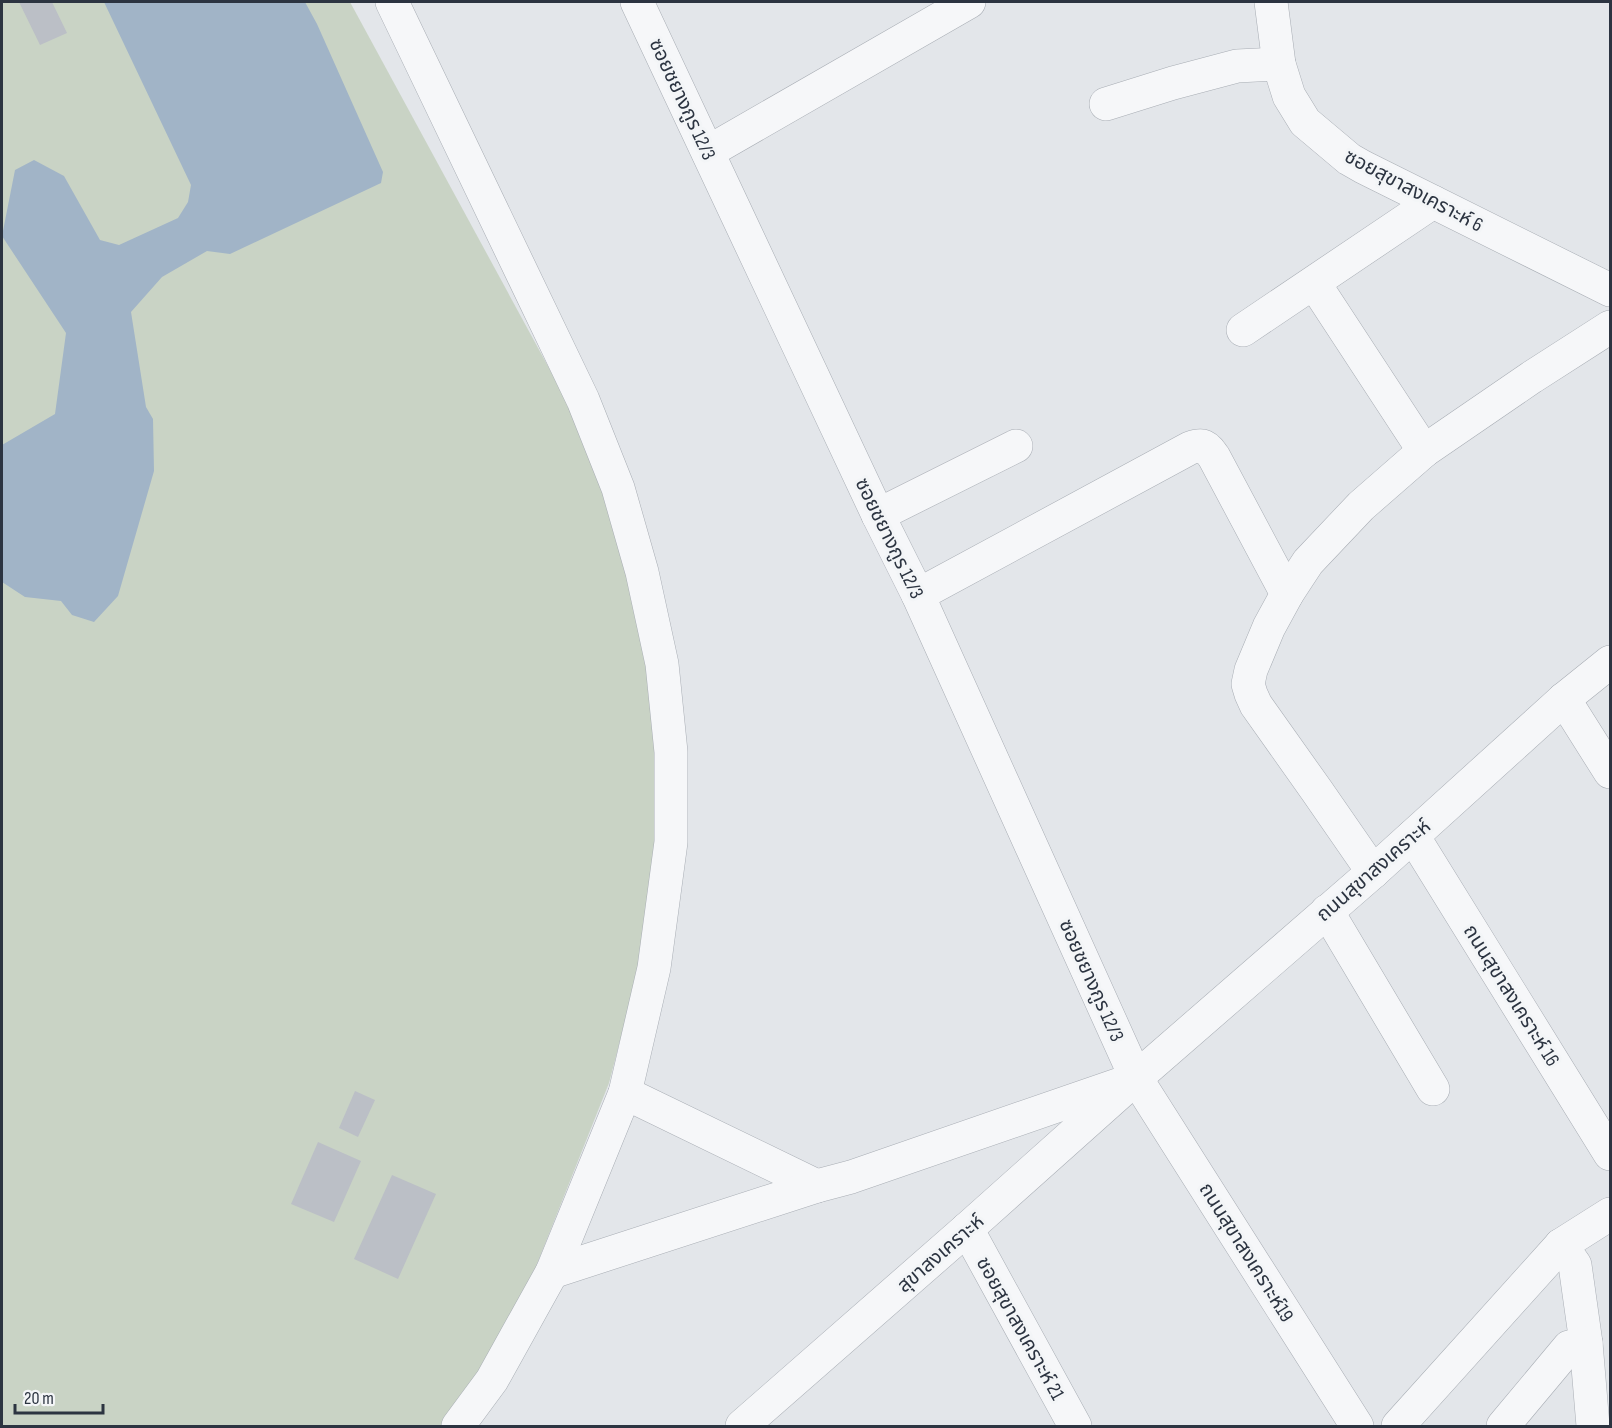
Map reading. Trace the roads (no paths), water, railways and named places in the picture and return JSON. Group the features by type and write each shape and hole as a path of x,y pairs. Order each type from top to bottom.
{"street":[{"path":"392,2 583,400 618,488 642,572 662,664 671,752 671,842 654,968 625,1093 552,1272 492,1380 458,1426"},
{"name":"ซอยชยางกูร 12/3","path":"637,2 878,515 918,595 1136,1078"},
{"path":"708,152 969,2"},
{"name":"ซอยสุขาสงเคราะห์ 6","path":"1271,2 1279,64 1289,96 1305,122 1349,159 1363,167 1611,290"},
{"path":"1106,104 1237,66 1279,64"},
{"path":"1243,330 1434,202"},
{"path":"1314,283 1424,451"},
{"path":"1373,872 1256,705 1251,694 1248,684 1251,670 1269,627 1308,562 1361,506 1424,451 1505,395 1611,327"},
{"path":"918,595 1198,445 1204,446 1214,457 1287,594"},
{"path":"878,515 1016,446"},
{"name":"ถนนสุขาสงเคราะห์","path":"1136,1078 1373,872 1564,699 1611,662"},
{"path":"1564,699 1611,772"},
{"name":"ถนนสุขาสงเคราะห์ 16","path":"1413,836 1611,1154"},
{"path":"1327,911 1433,1089"},
{"path":"552,1272 817,1186 851,1178 1136,1078"},
{"name":"สุขาสงเคราะห์","path":"753,1423 1136,1078"},
{"name":"ถนนสุขาสงเคราะห์19","path":"1136,1078 1357,1426"},
{"path":"625,1093 817,1186"},
{"path":"1398,1426 1561,1245 1611,1214"},
{"name":"ชอยสุขาสงเคราะห์ 21","path":"967,1229 1075,1426"},
{"path":"1561,1245 1575,1265 1587,1343 1593,1426"},
{"path":"1503,1426 1569,1347 1587,1343"}],"water":[{"path":"104,2 305,2 383,172 381,183 230,254 207,251 162,277 131,312 146,407 153,419 154,471 118,596 94,622 72,615 61,601 25,597 2,582 2,445 55,414 66,333 2,236 15,170 34,160 64,176 100,240 119,245 178,218 188,202 191,185"}]}
